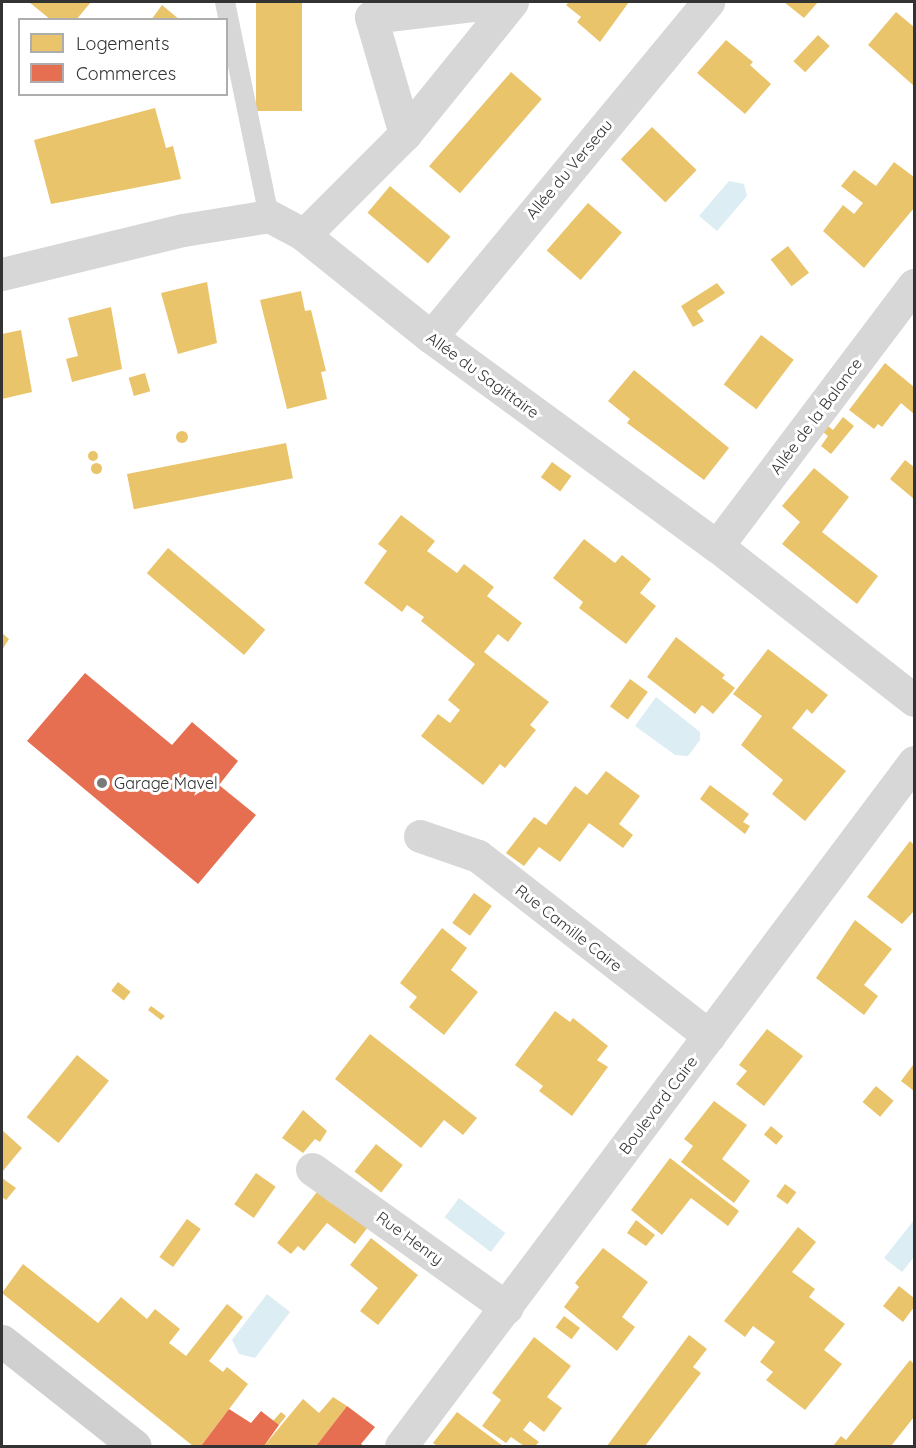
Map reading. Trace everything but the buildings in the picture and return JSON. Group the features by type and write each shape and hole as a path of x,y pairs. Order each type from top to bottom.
{"main road":[{"path":"2,1341 135,1446"}],"street":[{"path":"405,134 371,17 498,2"},
{"path":"303,235 405,134 512,2"},
{"name":"Allée du Verseau","path":"431,337 708,2"},
{"name":"Allée du Sagittaire","path":"269,216 303,235 431,337 717,546 915,700"},
{"path":"2,274 183,230 269,216"},
{"name":"Allée de la Balance","path":"717,546 915,285"},
{"name":"Boulevard Caire","path":"401,1446 507,1308 915,762"},
{"name":"Rue Camille Caire","path":"420,836 478,856 709,1036"},
{"name":"Rue Henry","path":"312,1169 507,1308"}],"lane":[{"path":"225,2 269,216"}],"shaded area":[{"path":"729,181 744,184 747,196 717,231 699,216"},
{"path":"656,697 700,732 700,740 688,756 675,755 635,726"},
{"path":"459,1198 505,1233 491,1252 445,1217"},
{"path":"914,1220 914,1257 902,1272 884,1258"},
{"path":"267,1294 290,1312 255,1358 239,1354 232,1340"}],"place":[{"name":"Garage Mavel","path":"102,783"}]}
